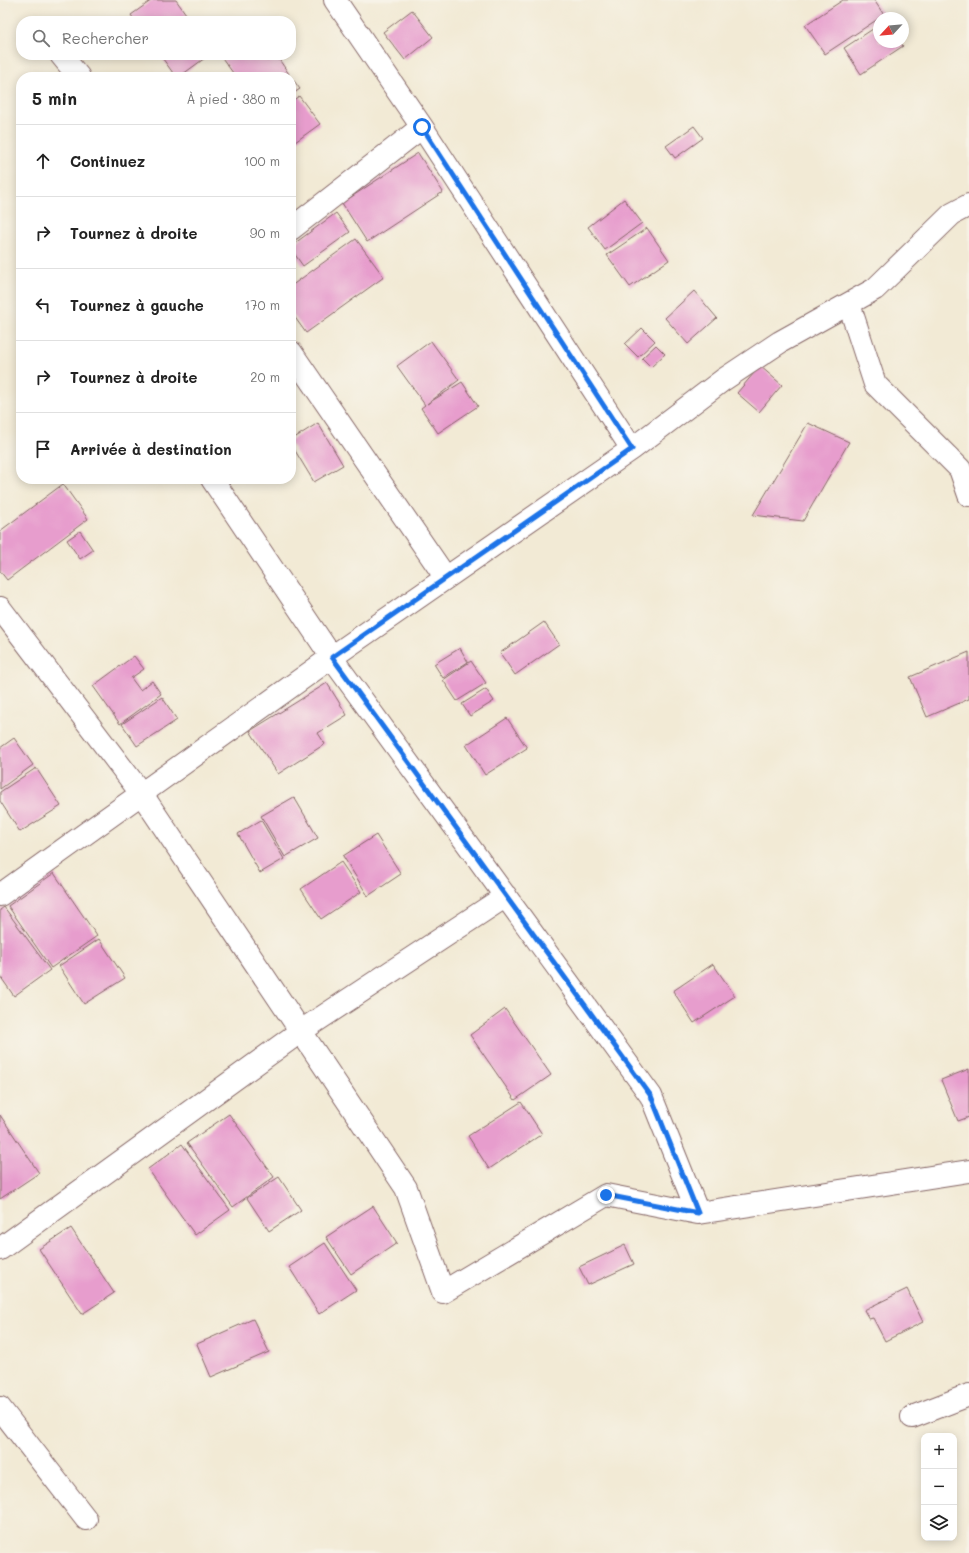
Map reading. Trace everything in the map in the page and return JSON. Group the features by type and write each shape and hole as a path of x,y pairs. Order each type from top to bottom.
{"street":[{"path":"335,0 422,127 632,449"},
{"path":"65,60 75,72"},
{"path":"296,225 422,127"},
{"path":"0,895 332,657 632,449 723,380 774,346 875,289 952,214 969,205"},
{"path":"849,304 875,384 960,469 969,495"},
{"path":"296,359 446,578"},
{"path":"215,484 332,657 651,1096 698,1213"},
{"path":"0,608 141,793 406,1188 443,1292 606,1195 698,1213 969,1171"},
{"path":"0,1249 301,1031 506,896"},
{"path":"912,1417 969,1395"},
{"path":"0,1408 86,1519"}],"building":[{"path":"152,0 176,0 187,16 132,16"},
{"path":"843,0 874,0 882,12 873,12 873,22 825,54 805,25"},
{"path":"412,10 433,37 405,60 383,32"},
{"path":"873,29 873,48 900,48 861,74 844,48"},
{"path":"164,60 202,60 186,72 172,72"},
{"path":"224,60 279,60 288,72 232,72"},
{"path":"296,84 300,89 296,92"},
{"path":"299,96 320,124 296,141 296,98"},
{"path":"694,126 703,138 675,158 666,146"},
{"path":"418,153 443,192 367,242 342,203"},
{"path":"624,199 642,223 605,250 588,227"},
{"path":"336,213 350,232 303,266 296,256 296,242"},
{"path":"647,228 669,260 630,287 607,255"},
{"path":"356,239 384,277 306,333 296,319 296,282"},
{"path":"694,291 717,318 688,344 665,318"},
{"path":"642,328 655,341 638,357 625,344"},
{"path":"431,341 459,380 427,404 462,382 478,406 438,433 421,408 425,405 397,366"},
{"path":"656,345 665,354 651,367 642,358"},
{"path":"760,366 782,385 759,412 737,393"},
{"path":"318,423 343,465 314,482 296,452 296,437"},
{"path":"808,423 849,442 803,521 753,515"},
{"path":"63,484 88,519 7,580 0,571 0,531"},
{"path":"80,531 93,550 80,559 67,540"},
{"path":"544,622 559,644 515,675 500,653"},
{"path":"460,648 468,662 443,678 434,664"},
{"path":"969,652 969,699 927,717 910,677"},
{"path":"134,656 144,669 131,678 140,690 152,681 161,694 120,724 93,686"},
{"path":"471,661 486,683 457,701 443,680"},
{"path":"327,683 347,715 318,733 325,744 278,774 250,731"},
{"path":"486,689 494,701 470,716 462,704"},
{"path":"162,697 177,720 137,746 122,724"},
{"path":"507,718 527,748 485,775 466,745"},
{"path":"14,738 33,765 0,789 0,748"},
{"path":"36,768 61,806 20,832 0,801 0,792"},
{"path":"294,797 318,838 285,857 261,816"},
{"path":"261,820 284,859 260,873 238,834"},
{"path":"376,835 401,874 368,896 343,856"},
{"path":"341,862 361,892 321,919 301,889"},
{"path":"54,873 97,936 51,968 8,906"},
{"path":"4,907 50,970 14,996 0,976 0,910"},
{"path":"99,939 125,978 84,1004 59,966"},
{"path":"713,964 735,996 694,1023 673,991"},
{"path":"505,1009 551,1075 515,1100 470,1035"},
{"path":"969,1069 969,1117 958,1121 941,1080"},
{"path":"521,1102 542,1134 489,1169 468,1136"},
{"path":"229,1114 274,1177 233,1207 187,1143"},
{"path":"0,1115 39,1173 0,1199"},
{"path":"182,1144 230,1210 195,1235 148,1169"},
{"path":"279,1177 301,1210 269,1231 247,1198"},
{"path":"373,1206 397,1243 351,1274 326,1237"},
{"path":"71,1228 114,1293 82,1314 39,1249"},
{"path":"325,1243 356,1290 319,1314 289,1267"},
{"path":"625,1245 634,1264 588,1285 579,1267"},
{"path":"907,1289 923,1322 885,1341 873,1318 869,1319 864,1310"},
{"path":"253,1319 269,1352 211,1377 197,1344"}],"route":[{"path":"422,127 632,449 332,657 651,1096 698,1213 606,1195"}]}
